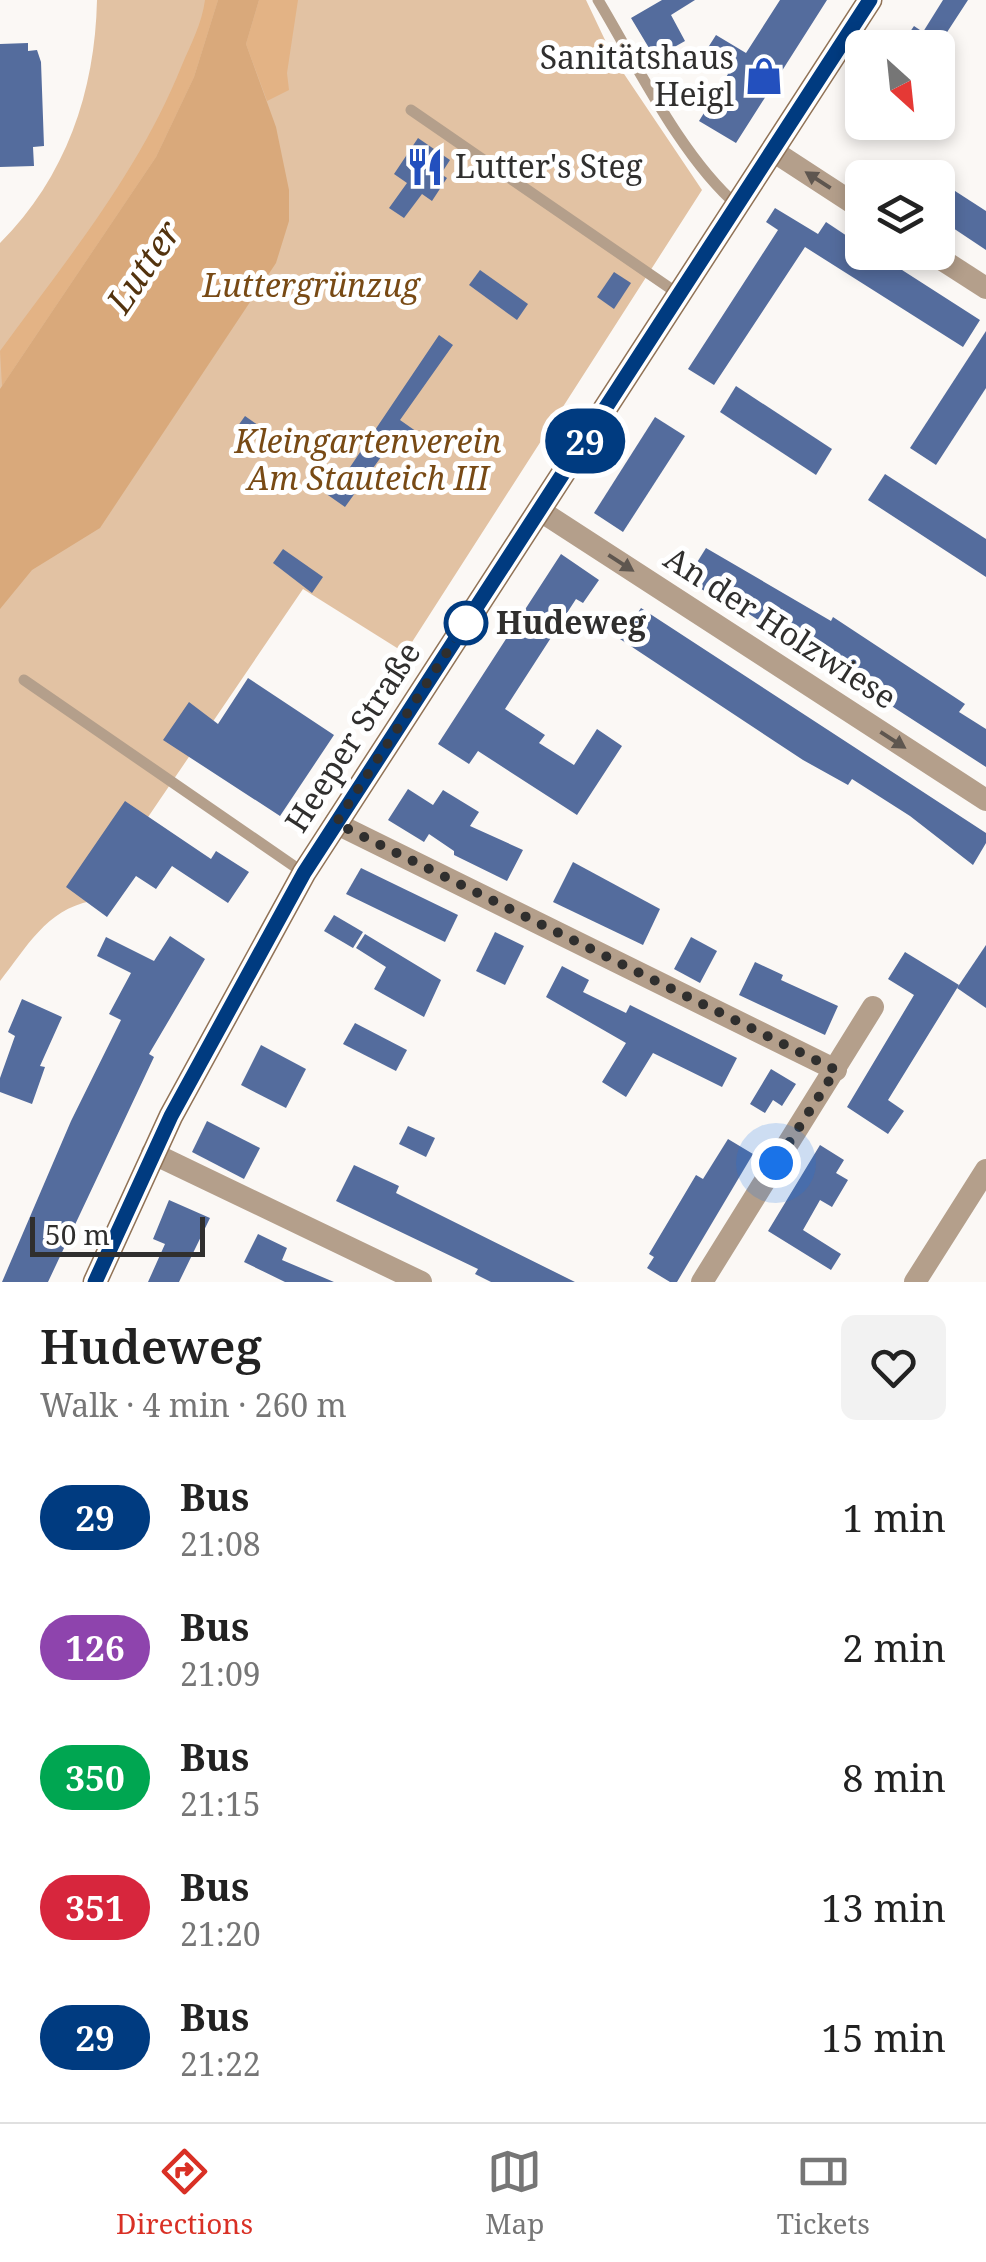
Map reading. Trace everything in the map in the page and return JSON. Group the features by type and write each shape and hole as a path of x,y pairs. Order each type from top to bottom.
{"main road":[{"name":"Heeper Straße","path":"95,1282 152,1153 304,873 870,0"}],"street":[{"path":"773,151 845,198"},
{"path":"955,268 986,288"},
{"name":"An der Holzwiese","path":"539,510 986,800"},
{"path":"336,823 836,1070"},
{"path":"702,1282 872,1007"},
{"path":"152,1153 421,1282"},
{"path":"915,1282 986,1170"}],"lane":[{"path":"598,0 689,145 720,190 738,206"},
{"path":"411,110 680,295"},
{"path":"24,680 304,873"}],"green space":[{"name":"Luttergrünzug","path":"97,0 586,0 614,59 702,190 405,653 303,589 91,901 50,921 0,981 0,243 43,190 72,131 90,68"}],"shaded area":[{"path":"205,0 218,0 194,77 156,157 2,386 0,351 76,248 145,142 192,41"},
{"path":"259,0 298,0 287,73 289,90 267,101 246,44"}],"water":[{"name":"Lutter","path":"218,0 259,0 246,44 276,127 289,190 289,221 276,263 100,528 32,570 0,609 0,389 156,157 194,77"}],"building":[{"path":"662,0 695,0 671,15 685,41 655,58 631,18"},
{"path":"780,0 827,0 736,143 699,121 728,74 702,57 716,35 746,53"},
{"path":"943,0 968,0 948,30 924,30"},
{"path":"28,43 28,51 37,50 41,62 44,146 33,147 34,166 0,167 0,44"},
{"path":"418,138 450,160 441,174 447,178 432,201 422,194 404,218 389,208 407,183 394,174"},
{"path":"955,191 986,211 986,250 955,229"},
{"path":"775,208 818,234 826,222 845,235 845,270 902,270 980,320 963,347 805,247 714,385 688,369 778,230 766,222"},
{"path":"480,270 528,304 517,320 469,285"},
{"path":"614,272 631,283 614,309 597,297"},
{"path":"986,331 986,388 936,465 910,448"},
{"path":"439,335 453,345 400,420 430,441 419,457 394,439 345,507 325,493 338,476 342,479"},
{"path":"736,386 832,449 816,475 720,412"},
{"path":"245,416 262,428 252,442 235,430"},
{"path":"655,417 685,436 623,532 594,513"},
{"path":"885,474 986,539 986,577 868,500"},
{"path":"706,548 831,621 833,617 965,704 959,712 986,729 986,767 715,592 713,596 686,580"},
{"path":"283,549 323,577 312,593 273,563"},
{"path":"561,554 599,580 583,603 576,599 505,709 545,735 539,743 574,765 597,729 622,746 577,815 478,751 469,764 438,744"},
{"path":"641,608 986,833 986,843 973,865 910,816 852,779 848,785 803,760 620,639"},
{"path":"248,678 334,735 280,816 163,740 189,702 218,724"},
{"path":"408,789 433,805 443,790 479,812 470,826 523,850 507,881 454,855 454,851 429,834 424,842 388,820"},
{"path":"125,801 211,859 216,851 249,872 228,903 172,866 156,889 136,876 107,917 66,887"},
{"path":"573,862 660,909 643,945 553,902"},
{"path":"361,868 458,915 445,942 346,894"},
{"path":"334,915 363,932 353,948 324,931"},
{"path":"495,932 524,946 505,985 476,971"},
{"path":"365,934 441,980 424,1017 374,989 386,967 356,948"},
{"path":"170,936 205,959 149,1054 154,1057 48,1282 2,1282 71,1121 121,1020 109,1014 131,973 97,956 106,937 154,961"},
{"path":"691,937 717,951 700,983 674,969"},
{"path":"986,945 986,1008 957,988"},
{"path":"905,952 959,985 888,1100 904,1111 888,1134 847,1107 914,995 888,979"},
{"path":"755,962 783,975 781,980 838,1006 825,1035 739,995"},
{"path":"562,966 589,980 583,992 626,1013 630,1005 737,1058 722,1087 653,1053 626,1097 602,1082 626,1043 546,997"},
{"path":"22,999 62,1017 40,1066 45,1067 32,1104 0,1092 0,1078 15,1036 8,1032"},
{"path":"355,1023 407,1050 396,1071 343,1044"},
{"path":"261,1045 306,1069 286,1108 241,1085"},
{"path":"771,1069 796,1084 782,1106 773,1100 765,1113 750,1104"},
{"path":"207,1121 260,1148 244,1179 192,1152"},
{"path":"408,1126 435,1138 426,1157 399,1144"},
{"path":"728,1139 753,1154 677,1282 670,1282 647,1268 654,1257 649,1254 696,1175 703,1179"},
{"path":"820,1145 844,1160 836,1173 848,1180 832,1207 820,1200 803,1230 841,1254 831,1270 768,1231"},
{"path":"354,1165 399,1186 396,1193 575,1282 491,1282 475,1274 478,1269 336,1201"},
{"path":"169,1200 210,1218 179,1282 148,1282 165,1244 153,1239"},
{"path":"258,1234 287,1248 282,1260 334,1282 285,1282 244,1262"}],"bus line":[{"name":"29","path":"95,1282 152,1153 304,873 870,0"}],"place":[{"name":"Sanitätshaus Heigl","path":"764,76"},
{"name":"Lutter's Steg","path":"425,167"},
{"name":"Hudeweg","path":"466,623"}],"route":[{"path":"466,623 336,823 836,1070 776,1163"}],"park label":[{"name":"Kleingartenverein Am Stauteich III","path":"368,460"}]}
